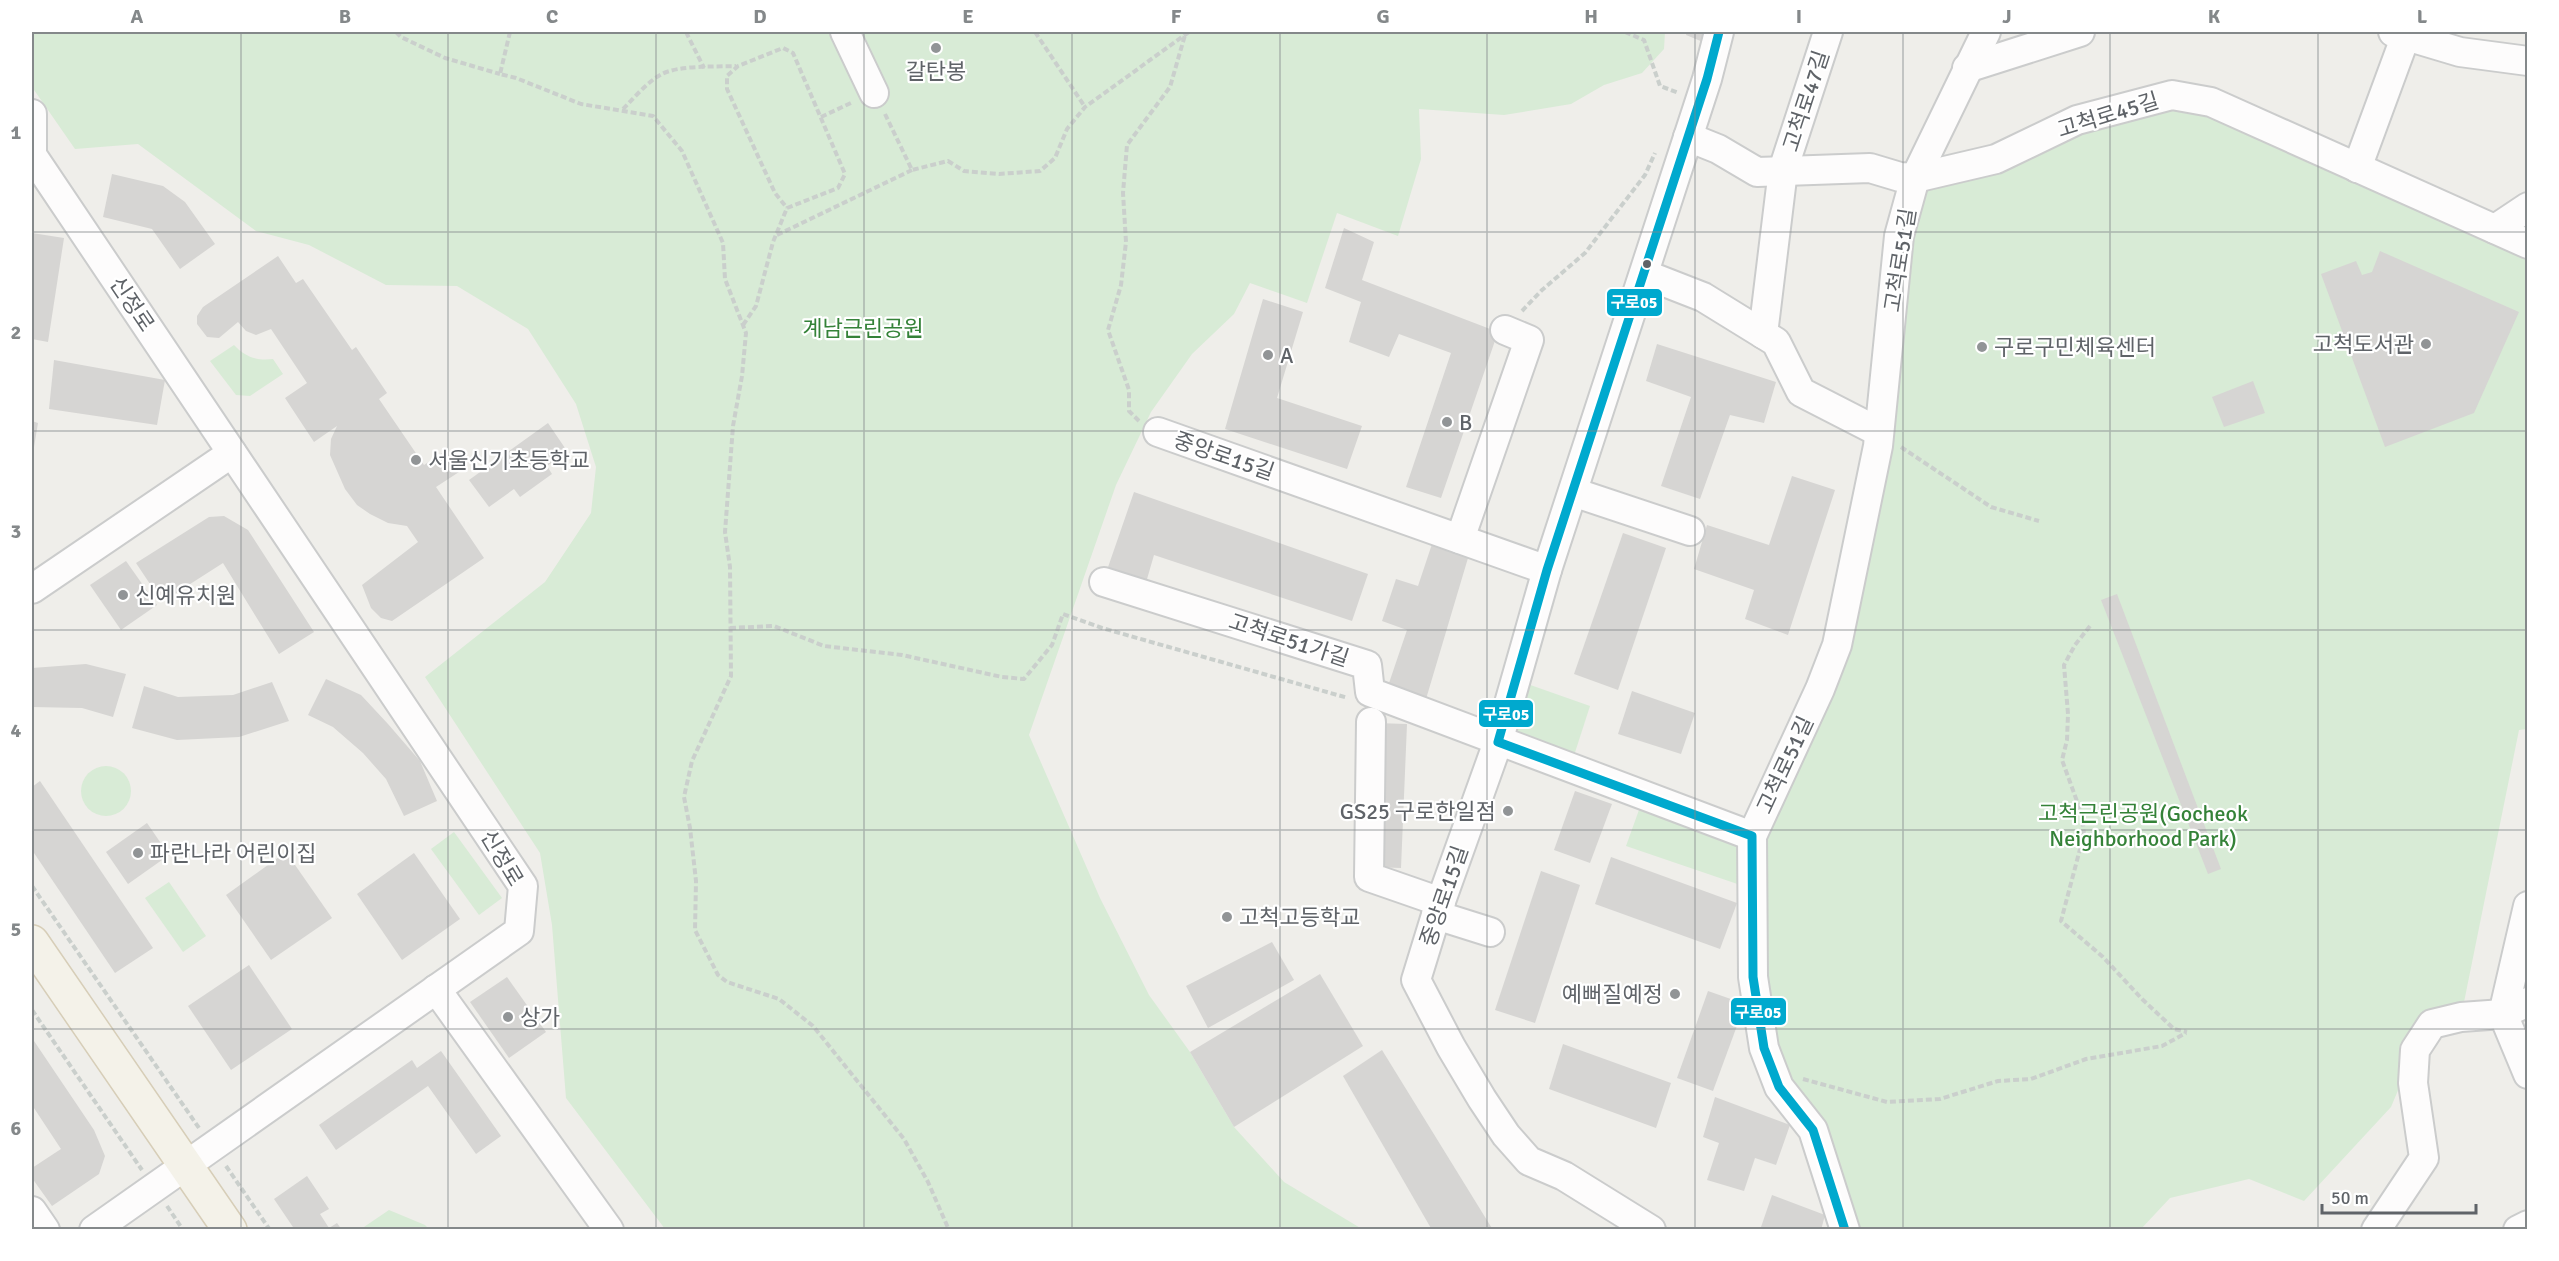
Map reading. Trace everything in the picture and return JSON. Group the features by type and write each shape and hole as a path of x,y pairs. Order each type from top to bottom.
{"main road":[{"path":"32,942 230,1230"}],"street":[{"path":"845,32 874,93"},
{"name":"중앙로15길","path":"1651,1230 1564,1176 1529,1161 1506,1135 1451,1047 1416,980 1438,908 1498,742 1547,570 1700,101 1719,32"},
{"name":"고척로47길","path":"1783,170 1828,32"},
{"path":"1967,68 2080,32"},
{"name":"고척로51길","path":"1845,1230 1813,1130 1779,1087 1764,1048 1753,977 1752,836 1820,690 1837,645 1879,432 1899,236 1915,178 1982,33"},
{"path":"2357,168 2401,33 2460,52 2528,61"},
{"name":"고척로45길","path":"1688,137 1718,149 1757,172 1870,168 1900,177 1915,178 1996,159 2077,120 2172,95 2211,102 2528,244"},
{"name":"신정로","path":"32,114 32,155 523,886 519,931 94,1230"},
{"path":"1763,334 1783,170"},
{"path":"2495,230 2528,207"},
{"path":"1644,274 1703,297 1776,342 1801,392 1879,432"},
{"path":"1460,539 1529,340 1505,330"},
{"name":"중앙로15길","path":"1158,432 1547,570"},
{"path":"32,590 232,453"},
{"path":"1573,492 1690,531"},
{"name":"고척로51가길","path":"1104,582 1367,664 1370,692 1752,836"},
{"path":"1371,722 1369,877 1490,932"},
{"path":"2528,906 2515,1008 2528,1074"},
{"path":"436,989 609,1230"},
{"path":"2376,1230 2424,1158 2414,1083 2415,1050 2432,1024 2515,1008"},
{"path":"32,1211 45,1230"},
{"path":"2517,1230 2528,1225"}],"path":[{"path":"396,32 401,38 445,58 516,78 580,104 653,116 682,151 723,243 725,279 746,333 742,376 733,426 725,532 730,567 731,676 692,761 684,797 696,881 695,930 718,975 727,982 779,999 813,1026 904,1139 928,1182 949,1230"},
{"path":"500,74 510,32"},
{"path":"686,32 704,68"},
{"path":"1035,32 1085,107"},
{"path":"1625,32 1644,40 1660,86 1700,101"},
{"path":"776,235 912,170 948,161 964,171 999,174 1040,171 1055,158 1067,129 1085,107 1187,33"},
{"path":"1158,432 1144,427 1129,411 1129,390 1108,330 1121,285 1126,242 1123,193 1127,145 1170,87 1187,33"},
{"path":"623,110 640,91 662,74 678,70 738,66 783,48 793,53 845,174 838,188 787,208 776,235 756,306 743,326"},
{"path":"738,66 727,76 728,89 775,193 787,208"},
{"path":"821,117 874,93 912,170"},
{"path":"1505,330 1542,290 1585,253 1645,175 1660,144"},
{"path":"1879,432 1991,507 2039,521"},
{"path":"730,628 774,626 824,646 902,655 1002,677 1024,679 1052,645 1063,614 1101,628 1347,698 1370,692"},
{"path":"1779,1087 1801,1078 1887,1102 1940,1099 1998,1081 2031,1079 2086,1059 2162,1046 2187,1032 2174,1029 2103,957 2061,921 2084,834 2082,815 2062,760 2067,740 2068,714 2064,665 2075,645 2090,626"},
{"path":"32,886 270,1230"},
{"path":"32,1010 183,1230"}],"green space":[{"name":"계남근린공원","path":"32,32 1665,32 1664,49 1642,73 1604,85 1571,104 1504,115 1419,109 1421,159 1398,236 1337,213 1307,303 1250,283 1234,314 1192,354 1151,412 1116,485 1029,735 1100,898 1149,995 1190,1052 1234,1127 1284,1182 1362,1229 665,1229 566,1098 552,925 540,853 425,677 545,582 591,513 596,467 576,404 528,329 457,286 386,285 309,245 256,231 138,144 75,149 32,87"},
{"name":"고척근린공원(Gocheok Neighborhood Park)","path":"2172,95 2527,244 2527,729 2519,730 2461,1017 2415,1050 2391,1107 2304,1201 2249,1179 2170,1198 2141,1229 1845,1229 1779,1087 1752,889 1626,846 1644,796 1752,835 1820,690 1915,178"},
{"path":"234,345 242,353 252,357 273,359 283,374 250,396 236,395 210,361"},
{"path":"1516,680 1590,706 1570,768 1498,742"},
{"path":"106,766 124,773 131,791 124,809 106,816 88,809 81,791 88,773"},
{"path":"454,832 502,898 479,915 431,849"},
{"path":"169,882 206,936 183,952 145,898"},
{"path":"389,1210 425,1225 429,1229 361,1229"}],"building":[{"path":"1687,32 1706,32 1703,42 1686,35"},
{"path":"112,174 163,186 185,202 215,244 180,269 152,229 103,217"},
{"name":"B","path":"1344,228 1374,242 1362,280 1498,332 1441,498 1406,487 1451,353 1399,334 1389,357 1349,342 1361,302 1325,288"},
{"path":"32,233 64,238 48,342 32,339"},
{"name":"고척도서관","path":"2380,251 2519,312 2474,413 2385,447 2321,274 2356,261 2362,275 2372,272"},
{"path":"278,256 296,283 303,279 352,350 356,347 387,393 379,399 424,465 445,451 459,472 436,487 484,558 392,621 381,618 371,608 362,585 418,542 407,526 388,523 370,514 357,505 345,489 330,455 331,439 337,426 314,442 285,398 307,383 271,329 256,335 246,331 238,322 219,338 207,337 197,324 197,316 203,307"},
{"name":"A","path":"1263,299 1303,312 1277,398 1362,426 1347,469 1225,429"},
{"path":"1657,344 1776,382 1764,423 1730,415 1700,499 1661,486 1691,397 1646,381"},
{"path":"54,360 165,380 157,425 49,409"},
{"path":"2253,381 2265,413 2224,427 2212,397"},
{"path":"32,421 38,423 33,453 32,452"},
{"path":"548,423 567,451 547,466 552,474 520,497 514,489 489,507 469,480"},
{"path":"1792,476 1835,490 1788,635 1745,619 1754,590 1694,569 1707,525 1769,545"},
{"path":"1134,492 1368,574 1352,621 1154,555 1145,586 1106,573"},
{"path":"224,516 248,530 314,632 279,654 223,563 162,602 136,563 209,517"},
{"path":"1623,533 1666,548 1618,690 1574,674"},
{"path":"1432,544 1468,558 1426,699 1388,686 1407,630 1382,621 1396,579 1418,586"},
{"name":"신예유치원","path":"126,561 157,605 121,630 90,585"},
{"path":"2117,594 2221,869 2208,874 2101,600"},
{"path":"86,664 126,674 113,717 82,708 32,707 32,668"},
{"path":"326,679 361,695 388,724 420,761 437,801 404,816 386,779 363,753 333,727 308,715"},
{"path":"272,682 289,721 239,737 177,740 132,728 144,686 178,697 233,695"},
{"path":"1632,691 1695,713 1681,754 1618,734"},
{"path":"1376,723 1407,724 1401,868 1373,867"},
{"path":"40,781 153,948 115,973 32,850 32,787"},
{"path":"1575,791 1612,804 1590,863 1554,850"},
{"name":"파란나라 어린이집","path":"147,823 169,855 128,884 106,852"},
{"path":"286,852 332,918 271,960 226,895"},
{"path":"414,853 460,919 402,960 357,894"},
{"path":"1611,857 1737,903 1720,949 1595,904"},
{"path":"1541,871 1580,885 1535,1023 1495,1010"},
{"path":"1272,942 1294,980 1208,1028 1186,986"},
{"path":"249,965 292,1029 231,1070 188,1006"},
{"path":"1320,974 1363,1046 1234,1127 1190,1052"},
{"name":"상가","path":"507,977 546,1032 509,1058 470,1002"},
{"path":"1708,991 1745,1004 1713,1091 1677,1078"},
{"path":"32,1038 94,1130 105,1156 99,1174 52,1206 32,1178 32,1168 61,1149 32,1105"},
{"path":"1563,1044 1671,1083 1656,1128 1549,1089"},
{"path":"1382,1050 1493,1230 1432,1230 1343,1076"},
{"path":"441,1051 501,1136 476,1154 428,1086 336,1150 319,1125 412,1060 417,1068"},
{"path":"1715,1097 1790,1125 1776,1165 1755,1158 1744,1191 1707,1180 1719,1143 1703,1137"},
{"path":"307,1176 329,1209 320,1214 329,1228 337,1223 342,1230 295,1230 274,1199"},
{"path":"1772,1195 1825,1215 1821,1230 1760,1230"}],"transit line":[{"name":"구로05","path":"1719,32 1707,79 1547,570 1498,742 1752,836 1753,977 1764,1048 1779,1087 1813,1130 1845,1230"}],"place":[{"name":"갈탄봉","path":"936,48"},
{"name":"고척도서관","path":"2426,344"},
{"name":"구로구민체육센터","path":"1982,347"},
{"name":"A","path":"1268,355"},
{"name":"B","path":"1447,422"},
{"name":"서울신기초등학교","path":"416,460"},
{"name":"신예유치원","path":"123,595"},
{"name":"GS25 구로한일점","path":"1508,811"},
{"name":"파란나라 어린이집","path":"138,853"},
{"name":"고척고등학교","path":"1227,917"},
{"name":"예뻐질예정","path":"1675,994"},
{"name":"상가","path":"508,1017"}]}
